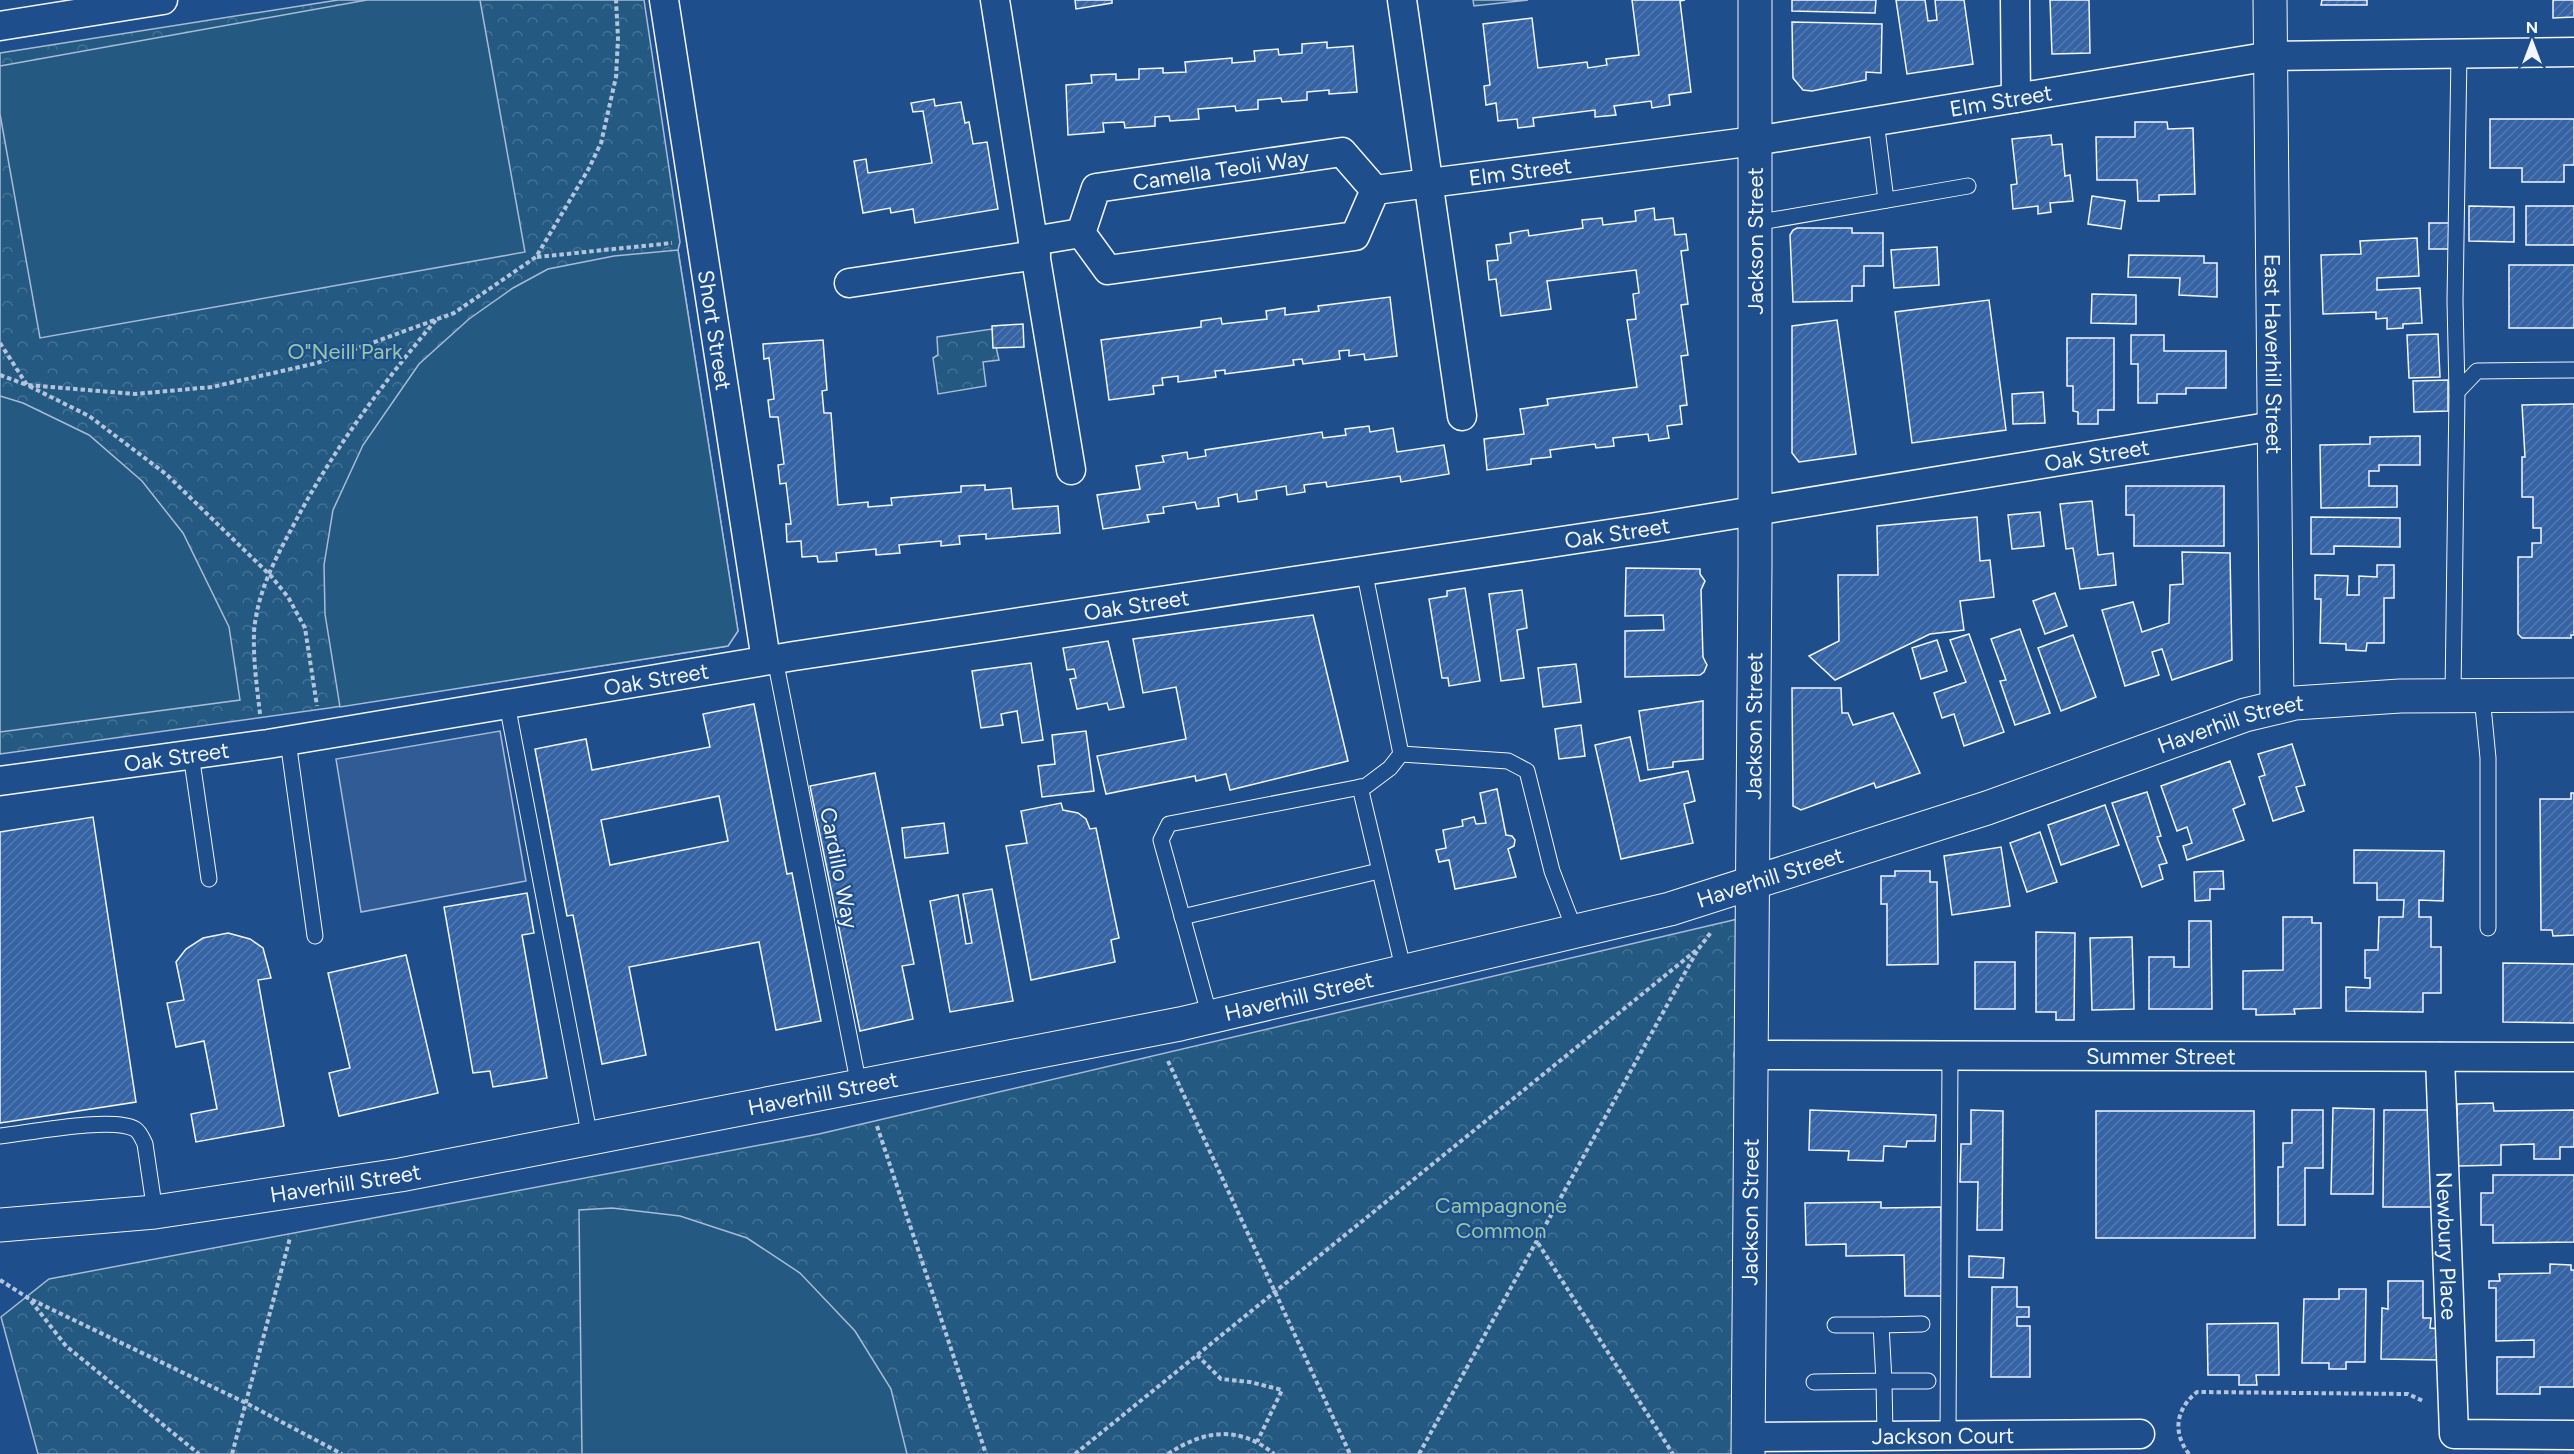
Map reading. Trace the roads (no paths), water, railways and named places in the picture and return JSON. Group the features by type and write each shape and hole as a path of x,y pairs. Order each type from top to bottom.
{"main road":[{"name":"Jackson Street","path":"1748,1445 1749,1055 1755,510 1755,0"},
{"name":"East Haverhill Street","path":"2270,0 2277,707"},
{"name":"Haverhill Street","path":"0,1225 155,1212 400,1175 1210,1017 1670,909 1987,808 2245,715 2295,703 2400,696 2574,696"}],"street":[{"path":"0,26 163,0"},
{"name":"Short Street","path":"664,0 771,660"},
{"path":"995,0 1071,470"},
{"path":"1402,0 1462,416"},
{"path":"2014,0 2016,98"},
{"name":"Elm Street","path":"1430,182 1755,141 2271,56 2574,52"},
{"name":"Camella Teoli Way","path":"1081,232 1096,188 1306,158 1342,153 1375,190"},
{"path":"849,283 1034,248 1081,232 1108,270 1355,236 1375,190 1430,182"},
{"name":"Oak Street","path":"0,781 288,741 771,660 1755,510 2274,426"},
{"name":"Summer Street","path":"1749,1055 2574,1058"},
{"name":"Newbury Place","path":"2440,1057 2454,1444"},
{"name":"Jackson Court","path":"1748,1445 1885,1435 2140,1434"},
{"path":"2454,1444 2574,1435"}],"lane":[{"path":"2459,54 2457,392 2468,696 2488,758 2488,928"},
{"path":"1876,121 1886,200"},
{"path":"1755,224 1968,186"},
{"path":"2457,392 2477,371 2574,370"},
{"path":"1210,1017 1161,840 1169,824 1366,786 1390,768 1401,754 1364,570"},
{"name":"Cardillo Way","path":"771,660 859,1086"},
{"path":"507,705 590,1138"},
{"path":"288,741 315,936"},
{"path":"191,754 209,879"},
{"path":"1401,754 1508,761 1527,771 1552,871 1575,931"},
{"path":"1360,787 1404,972"},
{"path":"1182,917 1379,871"},
{"path":"1948,1435 1950,1055"},
{"path":"0,1137 106,1123 135,1129 145,1144 155,1212"},
{"path":"1835,1325 1922,1324"},
{"path":"1881,1325 1885,1435"},
{"path":"1814,1382 1928,1381"}],"park label":[{"name":"O\"Neill Park","path":"345,351"},
{"name":"Campagnone Common","path":"1501,1218"}]}
